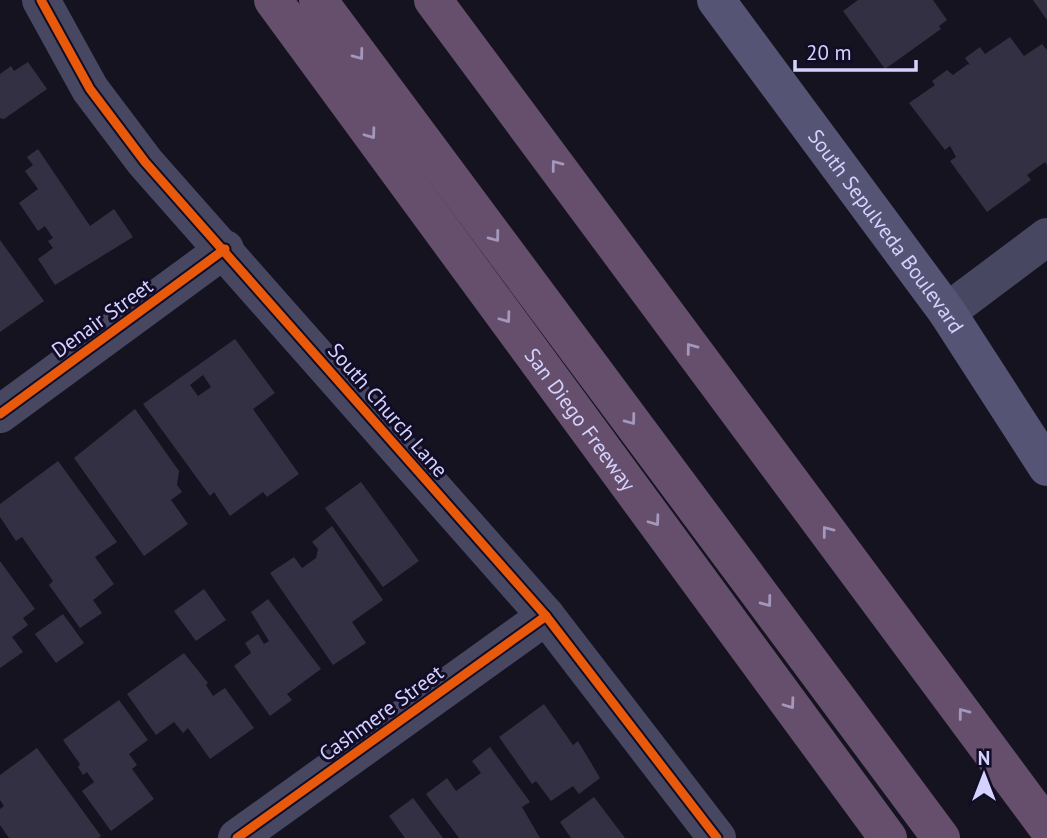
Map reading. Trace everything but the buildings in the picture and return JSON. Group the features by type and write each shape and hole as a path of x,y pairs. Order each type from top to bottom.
{"highway":[{"name":"San Diego Freeway","path":"273,0 888,838"},
{"path":"318,0 941,838"},
{"path":"433,0 1047,827"}],"main road":[{"name":"South Sepulveda Boulevard","path":"716,0 947,312 1047,467"}],"street":[{"name":"South Church Lane","path":"41,0 90,89 145,162 225,249 546,616 717,838"},
{"path":"947,312 1047,237"},
{"name":"Denair Street","path":"0,414 225,249"},
{"name":"Cashmere Street","path":"237,838 546,616"}],"cycle path":[{"path":"41,0 90,89 145,162 546,616 717,838"},
{"path":"0,414 225,249"},
{"path":"237,838 546,616"}]}
